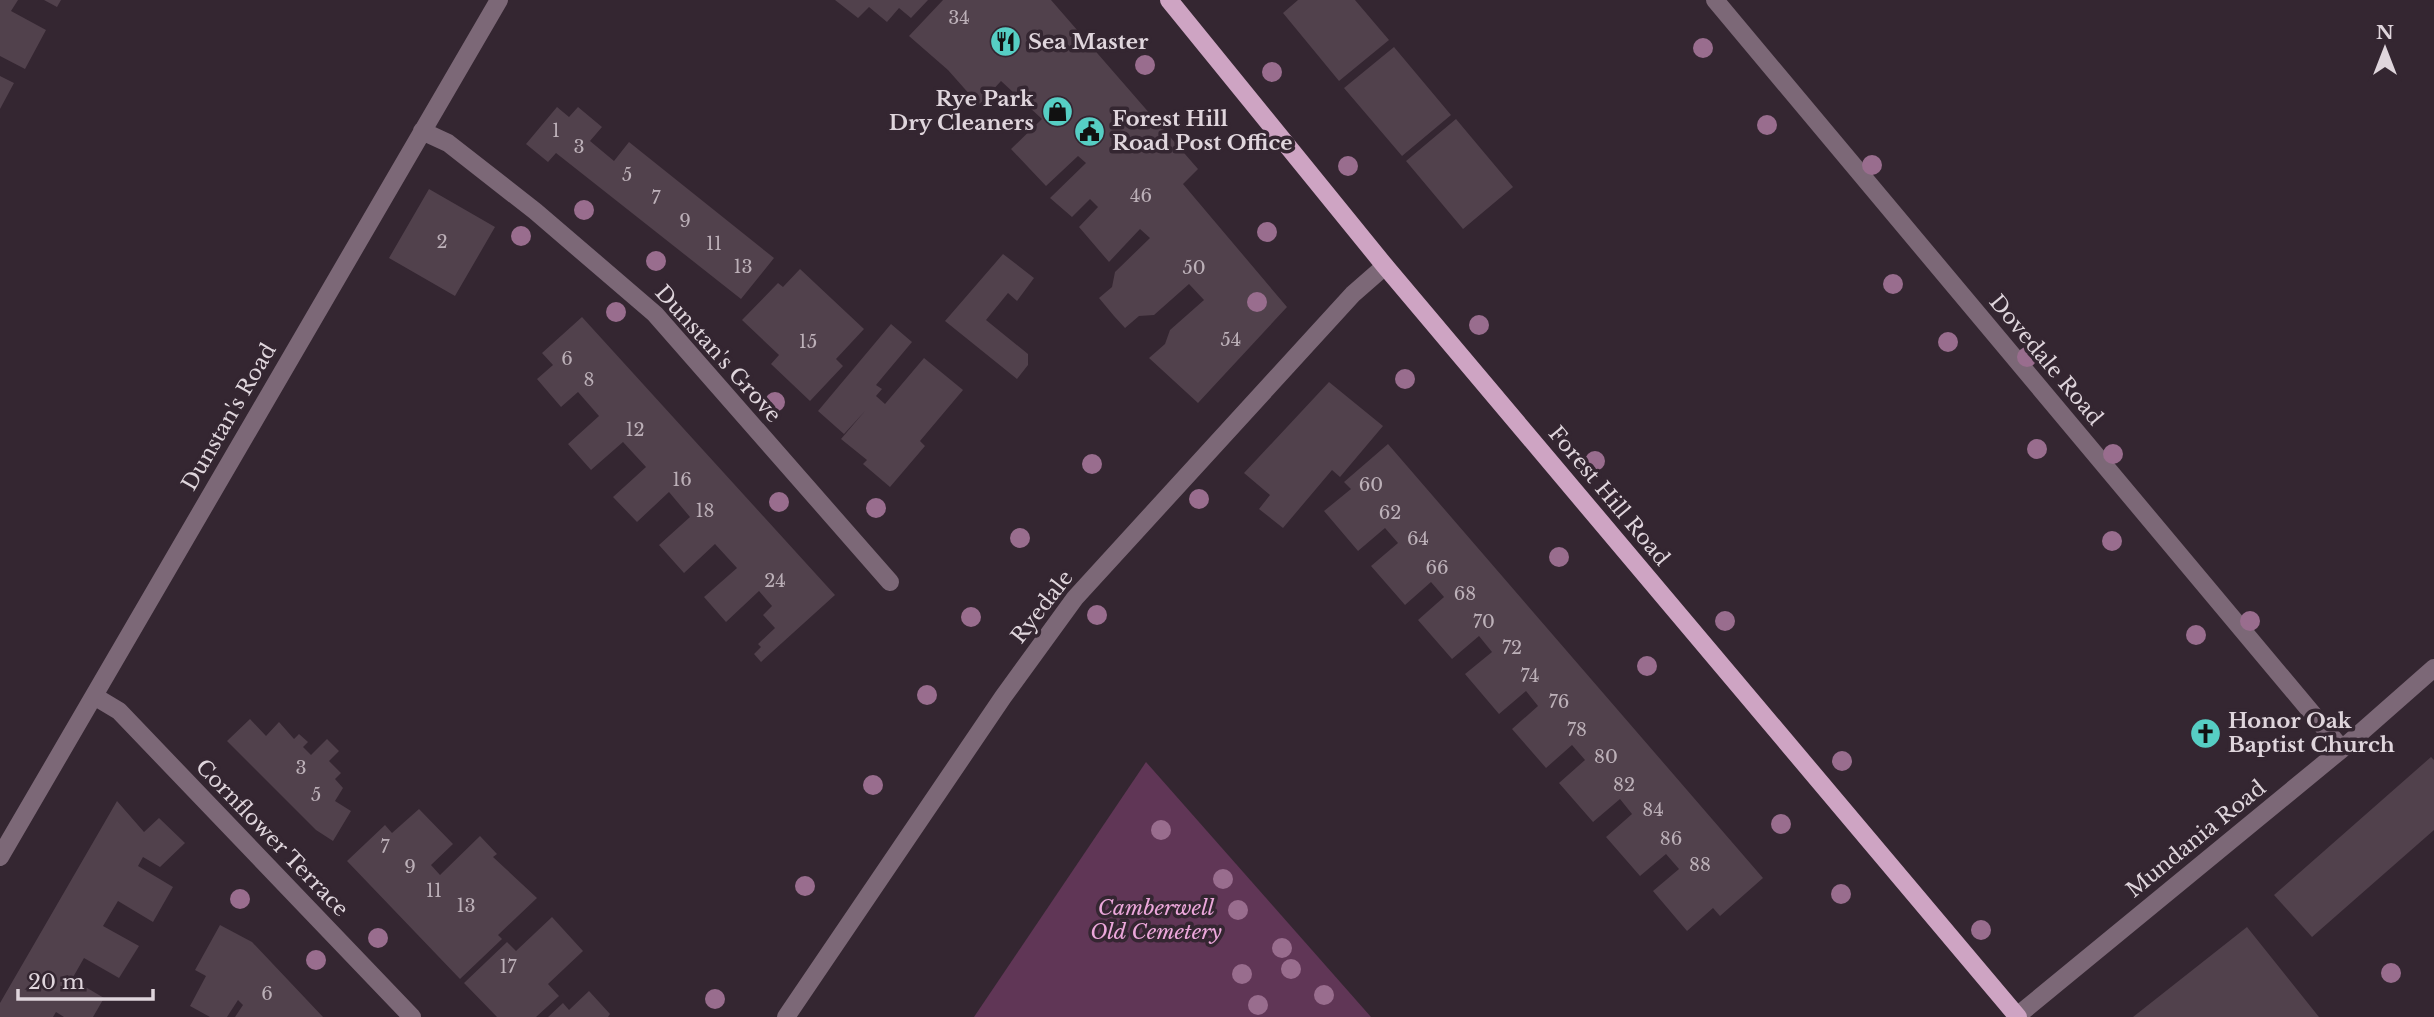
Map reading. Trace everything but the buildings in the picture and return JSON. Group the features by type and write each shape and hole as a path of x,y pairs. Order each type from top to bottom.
{"main road":[{"name":"Forest Hill Road","path":"1169,0 1385,266 2017,1016"}],"street":[{"name":"Dunstan's Road","path":"0,857 499,0"},
{"name":"Dovedale Road","path":"1715,0 2342,749"},
{"name":"Dunstan's Grove","path":"422,131 449,143 655,314 890,582"},
{"name":"Ryedale","path":"786,1017 1003,697 1075,598 1353,294 1385,266"},
{"name":"Mundania Road","path":"2017,1016 2342,749 2434,668"},
{"name":"Cornflower Terrace","path":"94,696 118,711 412,1017"}],"green space":[{"name":"Camberwell Old Cemetery","path":"1146,762 1371,1017 974,1017"}],"place":[{"name":"Sea Master","path":"1005,42"},
{"name":"Rye Park Dry Cleaners","path":"1057,111"},
{"name":"Forest Hill Road Post Office","path":"1089,131"},
{"name":"Honor Oak Baptist Church","path":"2205,733"}]}
